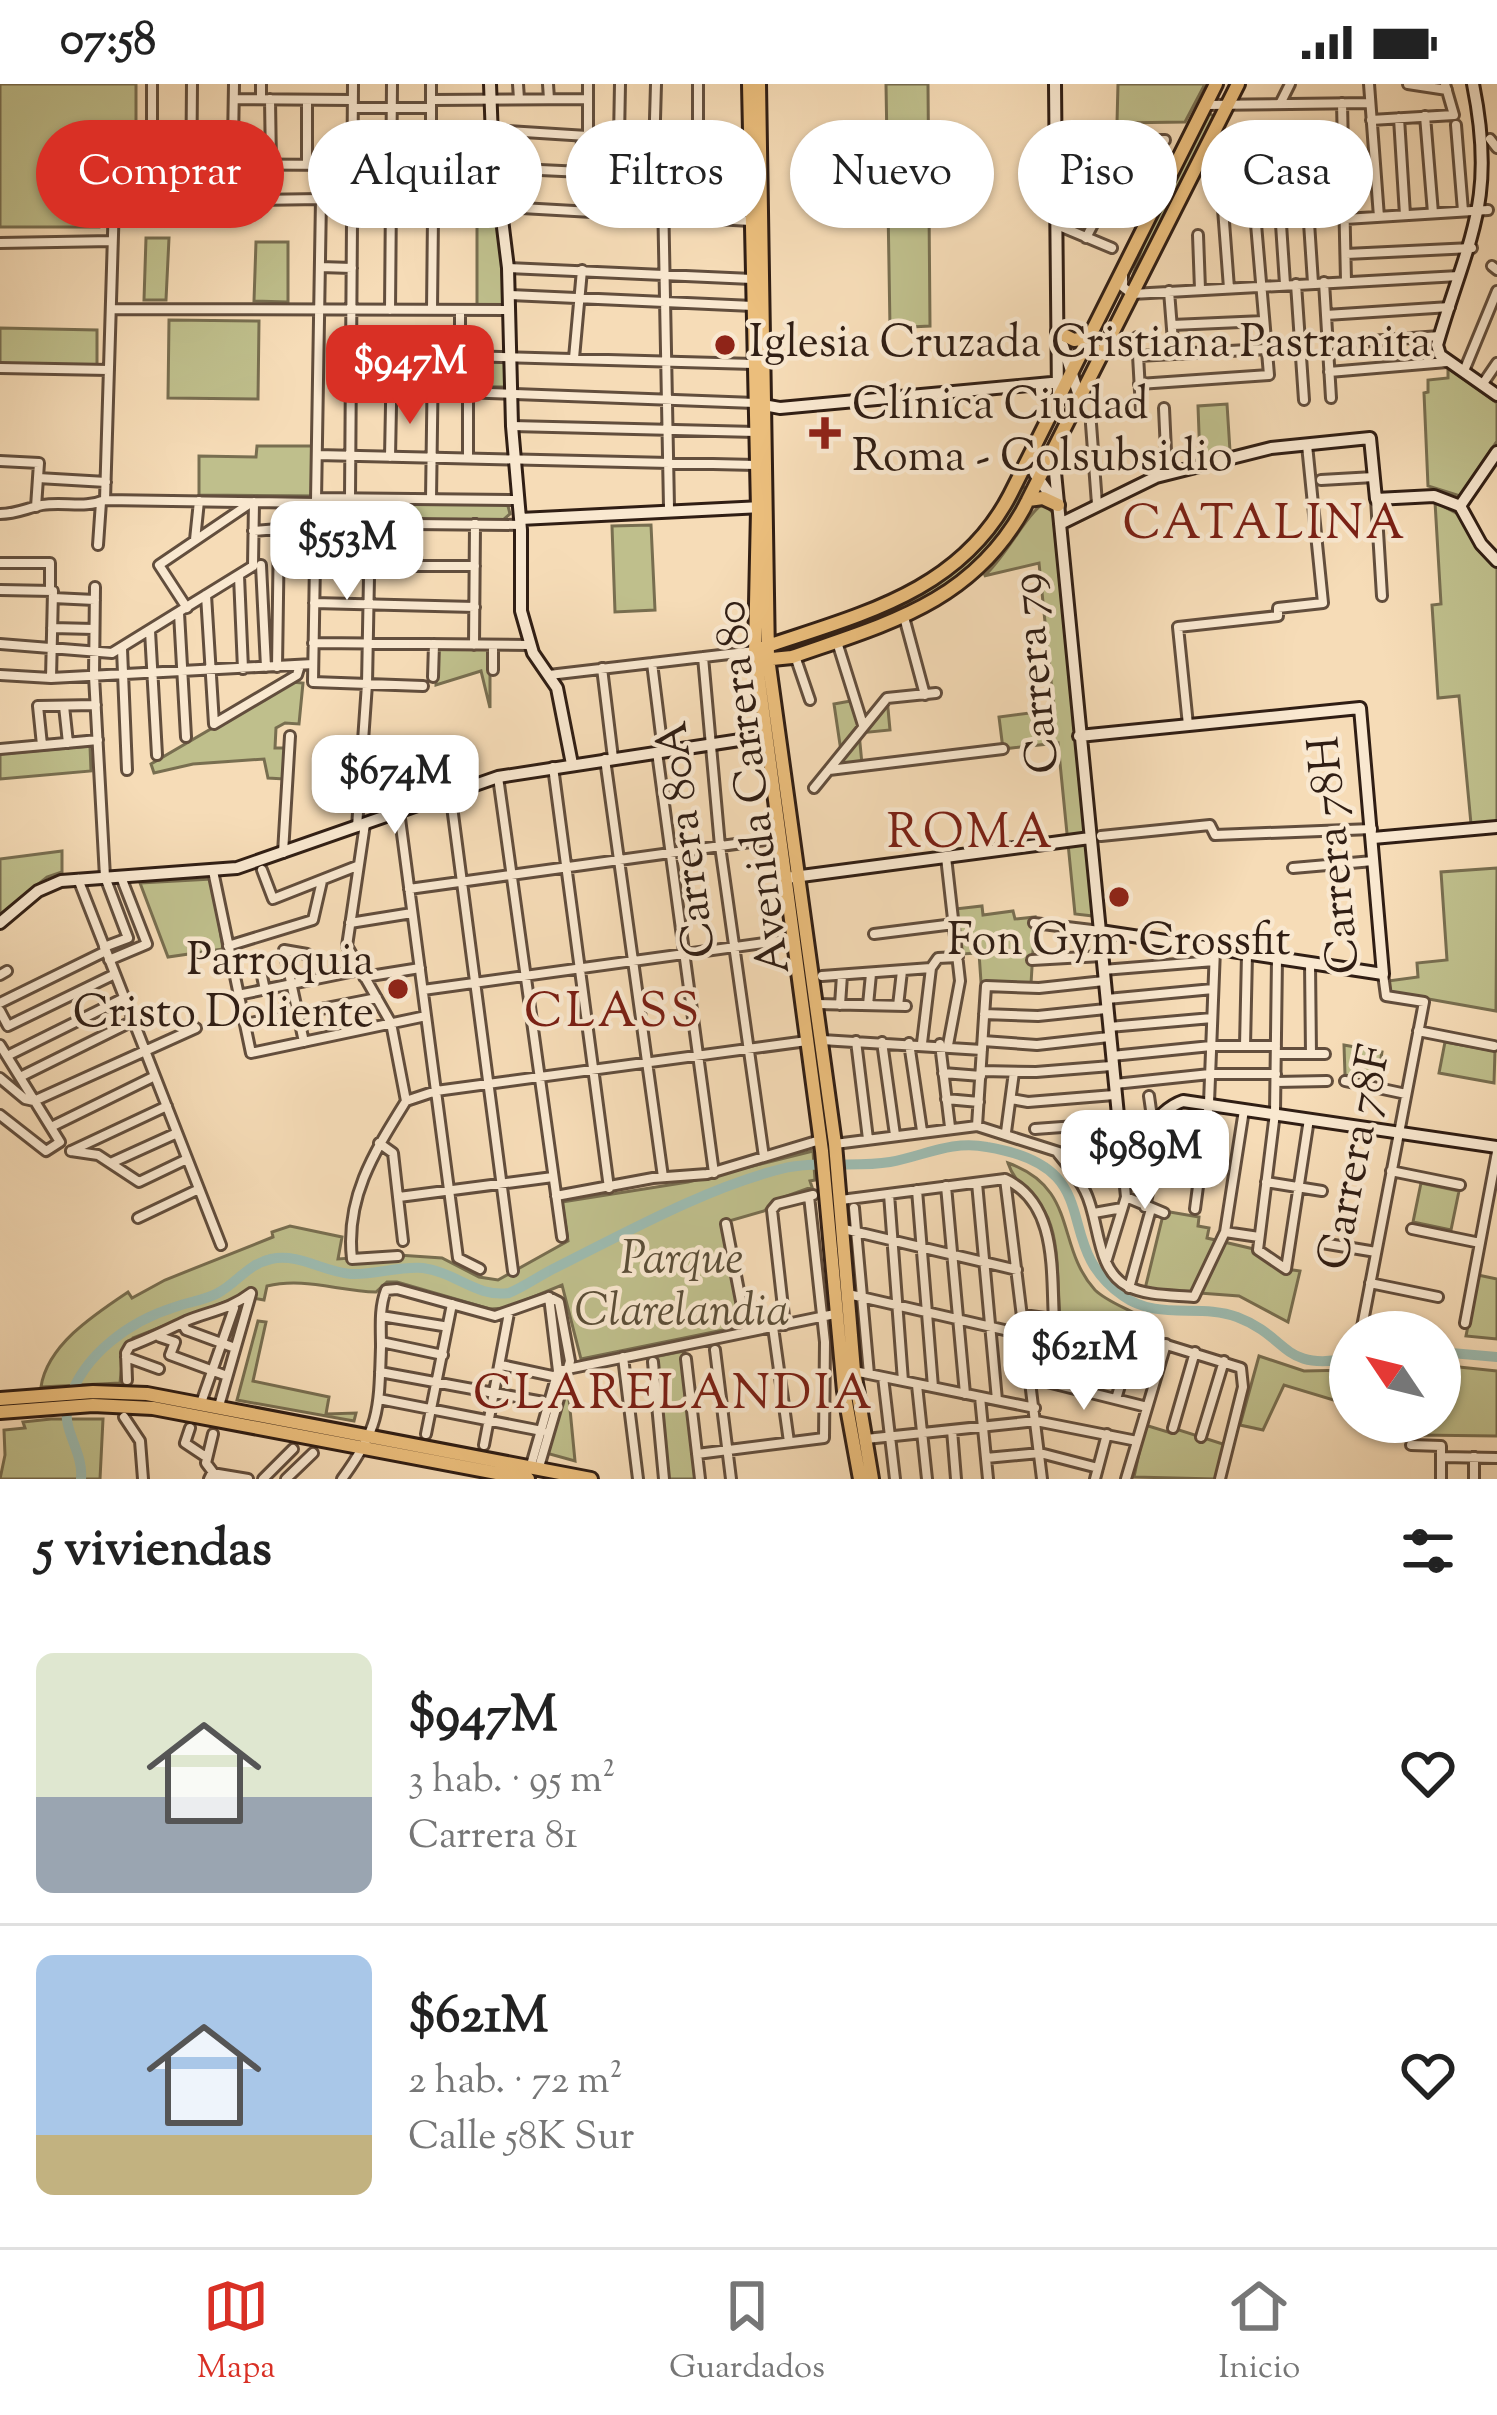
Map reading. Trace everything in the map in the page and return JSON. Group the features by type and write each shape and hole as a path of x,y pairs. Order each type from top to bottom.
{"main road":[{"path":"764,652 890,604 939,578 989,530 1216,84"},
{"path":"770,678 793,657 904,617 948,593 1008,535 1238,84"},
{"name":"Avenida Carrera 80","path":"752,120 754,90"},
{"name":"Avenida Carrera 80","path":"754,90 754,120"},
{"name":"Avenida Carrera 80","path":"755,228 754,364 760,404 756,465 762,507"},
{"name":"Avenida Carrera 80","path":"755,228 766,736 780,837 793,877 794,939 828,1146 829,1316 857,1462 856,1479"},
{"path":"1058,332 1070,340 1090,337"},
{"path":"1028,500 1043,498 1058,505"},
{"path":"764,652 793,657"},
{"name":"Avenida Carrera 80","path":"764,652 793,877 817,1004 814,1040"},
{"name":"Avenida Carrera 80","path":"830,1183 841,1200 850,1231 867,1444 875,1479"},
{"path":"0,1399 44,1402 148,1394 369,1441"},
{"path":"93,1399 592,1479"},
{"path":"0,1412 44,1402"}],"street":[{"path":"152,84 152,120"},
{"path":"192,84 192,120"},
{"path":"233,120 234,84"},
{"path":"261,84 268,120"},
{"path":"353,84 353,120"},
{"path":"392,84 392,120"},
{"path":"431,84 431,120"},
{"path":"490,84 492,120"},
{"path":"518,84 519,99"},
{"path":"548,84 549,99"},
{"path":"586,120 588,84"},
{"path":"619,120 620,84"},
{"path":"655,120 656,84"},
{"path":"698,84 698,120"},
{"path":"1055,84 1056,120"},
{"path":"1280,104 1290,84"},
{"path":"1369,84 1379,217"},
{"path":"1408,84 1446,87 1455,120 1463,211"},
{"path":"1473,84 1494,143 1493,176 1488,209 1437,351 1497,395"},
{"path":"233,99 392,108 491,99 588,99"},
{"path":"284,165 307,165 307,100"},
{"path":"1342,103 1343,120"},
{"path":"1206,105 1370,103"},
{"path":"1370,119 1425,116 1455,120"},
{"path":"1425,116 1433,213"},
{"path":"1399,118 1405,215"},
{"path":"284,200 322,199 313,682 423,686"},
{"path":"1373,217 1488,209"},
{"path":"98,545 106,482 112,228"},
{"path":"350,498 352,228"},
{"path":"390,310 392,228"},
{"path":"432,310 433,228"},
{"path":"504,228 521,611 530,645 560,698 572,764"},
{"path":"663,228 669,507"},
{"path":"1057,228 1058,332 1066,379 1080,399"},
{"path":"1069,228 1112,248"},
{"path":"1086,238 1091,228"},
{"path":"1224,228 1229,288"},
{"path":"1139,384 1269,375 1258,228"},
{"path":"1281,228 1285,284"},
{"path":"1312,228 1326,315 1331,398"},
{"path":"1345,228 1346,281"},
{"path":"1198,235 1200,290"},
{"path":"0,243 112,241"},
{"path":"1346,254 1473,248"},
{"path":"320,267 352,268"},
{"path":"508,268 752,279"},
{"path":"1124,268 1123,287 1132,294 1462,276"},
{"path":"1145,268 1151,283 1169,291"},
{"path":"574,358 582,269"},
{"path":"1296,284 1304,400"},
{"path":"1169,291 1174,354"},
{"path":"1463,373 1497,291"},
{"path":"510,295 753,306"},
{"path":"1326,315 1450,307"},
{"path":"111,309 509,310"},
{"path":"460,310 460,355"},
{"path":"1172,325 1264,321"},
{"path":"1328,344 1439,336"},
{"path":"1137,337 1141,410"},
{"path":"1138,356 1266,349"},
{"path":"351,353 754,364"},
{"path":"390,457 392,354"},
{"path":"431,499 433,355"},
{"path":"1329,372 1450,362"},
{"path":"1482,386 1497,363"},
{"path":"0,368 109,370"},
{"path":"433,392 667,397 780,408 1066,379"},
{"path":"1037,385 1050,393 1056,405"},
{"path":"468,392 468,458"},
{"path":"1164,408 1167,473"},
{"path":"1091,424 1097,504"},
{"path":"512,426 756,432"},
{"path":"1060,524 1167,473 1254,451 1370,439 1382,596"},
{"path":"1079,736 1188,725 1178,627 1323,603 1307,443"},
{"name":"Carrera 79","path":"1053,452 1079,736 1096,837 1108,1032 1126,1197 1106,1262"},
{"path":"1460,506 1497,452"},
{"path":"317,455 756,465"},
{"name":"Carrera 79","path":"1029,458 1058,505"},
{"path":"0,461 40,463 36,507"},
{"path":"1322,480 1374,477"},
{"path":"38,478 106,482"},
{"path":"1376,499 1434,496 1460,506 1480,544 1497,560"},
{"path":"0,514 103,501 517,500"},
{"path":"195,540 199,501"},
{"path":"253,502 272,667"},
{"path":"186,737 183,610 159,565 253,502"},
{"path":"254,531 314,524 475,524 762,507"},
{"path":"370,523 359,866 346,946 391,1023 406,1101"},
{"path":"474,645 475,524"},
{"path":"272,667 279,529"},
{"path":"0,563 50,563 52,678"},
{"path":"0,644 117,651 238,575 257,566 278,565"},
{"path":"314,566 475,566"},
{"path":"238,575 243,669"},
{"path":"95,587 94,676 105,877 128,938 0,1007 8,1026 115,974"},
{"path":"0,590 95,600"},
{"path":"206,596 214,724 297,675 300,665"},
{"path":"314,603 475,607"},
{"path":"814,788 887,698 930,694 904,617"},
{"path":"52,628 94,629"},
{"path":"150,631 158,754"},
{"path":"837,641 864,727"},
{"path":"314,643 530,645"},
{"path":"433,677 434,644"},
{"path":"493,670 494,645"},
{"path":"117,651 123,676 127,770"},
{"path":"550,674 764,652"},
{"name":"Carrera 80A","path":"703,657 721,846 764,1157"},
{"path":"793,657 810,700"},
{"path":"652,663 670,853 714,1173"},
{"path":"0,675 123,676 313,664"},
{"path":"602,668 619,860 663,1177"},
{"path":"42,746 38,706 96,705"},
{"path":"64,706 68,743"},
{"name":"Carrera 78H","path":"1188,725 1360,708 1386,995 1424,1002"},
{"path":"283,854 290,736"},
{"path":"0,923 45,886 77,879 213,872 283,854 498,777 766,736"},
{"path":"0,749 98,740"},
{"path":"829,770 1003,749"},
{"path":"554,767 609,1187"},
{"path":"498,777 562,1237"},
{"path":"450,791 513,1271"},
{"path":"399,810 458,1258 480,1269"},
{"path":"793,877 1096,837 1211,828 1215,836 1497,827"},
{"path":"409,890 780,837"},
{"path":"946,856 961,981 944,1045 950,1127"},
{"path":"1293,868 1375,861"},
{"path":"262,870 273,899 359,866"},
{"path":"213,872 251,1053 426,1016"},
{"path":"106,953 147,944 120,876"},
{"path":"77,879 221,1245"},
{"path":"228,946 314,920 322,881"},
{"path":"350,923 412,913"},
{"path":"1034,923 1100,931 1215,955"},
{"path":"874,934 954,924"},
{"path":"422,990 794,939"},
{"path":"304,1042 284,950 308,954"},
{"path":"977,1126 986,986 1039,988 1215,955 1247,954 1383,974"},
{"path":"1245,1046 1247,954"},
{"path":"1195,1209 1209,1103 1215,955"},
{"path":"922,1043 931,968 938,958 958,956"},
{"path":"1032,960 1102,956"},
{"path":"258,957 265,989"},
{"path":"1277,958 1275,1113 1258,1250 1286,1269 1309,1118"},
{"path":"1310,963 1311,1054"},
{"path":"238,995 420,968"},
{"path":"822,976 931,968"},
{"path":"817,1004 902,1006 902,971"},
{"path":"868,1005 871,974"},
{"path":"840,1005 842,975"},
{"path":"984,1014 1037,1016 1214,988"},
{"path":"7,1056 124,998"},
{"path":"244,1024 377,998"},
{"name":"Carrera 78F","path":"1365,1311 1424,1002"},
{"path":"398,1256 352,1259 355,1196 379,1143 406,1101 436,1091 814,1040 1037,1045 1212,1018"},
{"path":"20,1077 133,1021"},
{"path":"0,1078 34,1101 196,1028"},
{"path":"1418,1030 1494,1046"},
{"path":"856,1041 868,1139"},
{"path":"882,1042 895,1135"},
{"path":"909,1043 922,1131"},
{"path":"0,1045 60,1142 51,1150 41,1148 0,1115"},
{"path":"943,1073 1014,1072 1211,1046 1325,1054"},
{"path":"1006,1132 1014,1072"},
{"path":"1011,1099 1028,1102 1210,1074 1327,1081"},
{"path":"51,1127 155,1076"},
{"path":"1345,1081 1406,1094"},
{"path":"1149,1096 1152,1128"},
{"path":"946,1100 979,1102"},
{"path":"1122,1156 1140,1144 1176,1103 1244,1108 1497,1150 1466,1323"},
{"path":"167,1106 71,1150 113,1162 139,1182 188,1159"},
{"path":"1057,1152 1084,1189 1106,1262 1129,1288 1194,1297 1225,1232 1244,1108"},
{"path":"1035,1129 1117,1123"},
{"path":"556,1196 714,1173 764,1157 950,1127 1006,1132 1057,1152 1122,1156 1201,1170"},
{"path":"1152,1128 1206,1139"},
{"path":"113,1162 177,1132"},
{"path":"379,1143 393,1153 403,1241"},
{"path":"1129,1288 1154,1162"},
{"path":"1391,1171 1460,1185"},
{"path":"399,1197 553,1177"},
{"path":"1005,1179 1042,1479"},
{"path":"841,1200 1005,1179 1016,1184 1045,1219 1054,1321"},
{"path":"1266,1182 1322,1191"},
{"path":"785,1325 773,1208 830,1183"},
{"path":"977,1183 997,1400"},
{"path":"946,1186 965,1394"},
{"path":"138,1218 199,1189"},
{"path":"917,1190 933,1387"},
{"path":"889,1194 903,1381"},
{"path":"697,1454 824,1438 829,1316 809,1196"},
{"path":"1126,1197 1164,1213"},
{"path":"854,1208 850,1231 1018,1270"},
{"path":"1094,1213 1124,1208"},
{"path":"726,1224 747,1332"},
{"path":"1412,1228 1480,1243"},
{"path":"1225,1232 1259,1237"},
{"path":"1322,1243 1376,1252"},
{"path":"1370,1283 1438,1297"},
{"path":"342,1479 369,1441 380,1400 381,1316 386,1290 397,1289 481,1315 508,1313 549,1297 561,1372 533,1470"},
{"path":"127,1380 130,1346 236,1305 251,1293 219,1406"},
{"path":"855,1296 990,1326 1067,1357"},
{"path":"426,1434 452,1304"},
{"path":"201,1403 236,1305"},
{"path":"484,1445 508,1313"},
{"path":"1024,1315 1105,1326 1238,1364 1244,1372 1220,1479"},
{"path":"381,1316 443,1327"},
{"path":"501,1365 561,1372 829,1316"},
{"path":"182,1323 186,1330 235,1348"},
{"path":"1059,1385 1077,1324"},
{"path":"1085,1391 1105,1326"},
{"path":"773,1327 789,1442"},
{"path":"1116,1399 1136,1335"},
{"path":"160,1337 175,1342 170,1355 227,1376"},
{"path":"381,1342 443,1355"},
{"path":"1126,1479 1166,1344"},
{"path":"716,1350 731,1479"},
{"path":"1173,1428 1195,1352"},
{"path":"126,1357 159,1369"},
{"path":"623,1357 638,1479"},
{"path":"686,1359 700,1479"},
{"path":"1201,1437 1224,1361"},
{"path":"653,1362 664,1479"},
{"path":"380,1372 550,1403"},
{"path":"533,1470 561,1372"},
{"path":"862,1372 1035,1408"},
{"path":"884,1377 895,1479"},
{"path":"1031,1378 1147,1407"},
{"path":"917,1384 927,1479"},
{"path":"980,1397 988,1479"},
{"path":"380,1400 542,1430"},
{"path":"124,1417 140,1441 143,1479"},
{"path":"867,1444 890,1436 1036,1421 1137,1442"},
{"path":"190,1429 185,1442 206,1457"},
{"path":"952,1430 956,1479"},
{"path":"213,1434 206,1457 212,1475 248,1479"},
{"path":"986,1458 1040,1453 1096,1474 1107,1434"},
{"path":"1411,1445 1441,1446 1441,1479"},
{"path":"263,1479 292,1449"},
{"path":"286,1479 313,1453"},
{"path":"1442,1457 1497,1458"},
{"path":"1474,1457 1474,1479"}],"green space":[{"path":"0,84 136,84 136,120 36,120 36,227 0,227"},
{"path":"886,84 928,84 928,120 887,120"},
{"path":"1118,84 1205,84 1185,122 1117,120"},
{"path":"1201,127 1201,146 1177,193 1177,173"},
{"path":"477,228 499,228 504,305 477,305"},
{"path":"888,228 929,228 930,326 890,328"},
{"path":"1149,228 1159,228 1129,287"},
{"path":"146,238 169,238 166,300 144,300"},
{"path":"256,242 288,242 288,302 254,301"},
{"path":"169,320 259,321 258,399 168,398"},
{"path":"0,328 97,330 97,368 0,366"},
{"path":"435,357 506,358 505,387 434,386"},
{"path":"1448,368 1497,403 1497,441 1460,496 1428,486 1424,393 1428,380 1448,378"},
{"path":"1227,404 1230,451 1200,460 1198,406"},
{"path":"257,446 317,446 315,496 199,495 199,456 256,457"},
{"path":"1020,486 1028,489 1005,526 956,578 899,612 792,652 791,647 894,604 948,574 996,524"},
{"path":"350,501 502,504 510,514 502,521 320,515 322,505"},
{"path":"1435,502 1458,514 1497,569 1497,822 1471,824 1459,696 1438,698 1432,605 1441,604"},
{"path":"1044,503 1053,513 1093,916 1075,914 1058,743 1003,749 999,717 1054,710 1039,563 984,576"},
{"path":"651,525 655,610 615,612 612,526"},
{"path":"436,648 490,648 490,708 481,671 436,685"},
{"path":"291,682 303,683 299,724 276,728 275,748 286,748 284,779 268,778 264,759 193,764 154,773 151,764"},
{"path":"887,698 890,730 859,733 862,764 834,767 842,758 834,704 856,700 863,725"},
{"path":"90,746 91,771 0,779 0,754"},
{"path":"62,851 62,872 47,877 0,915 0,859"},
{"path":"1497,868 1496,1011 1389,992 1388,981 1418,977 1417,963 1447,960 1441,872"},
{"path":"212,879 223,949 168,957 140,883"},
{"path":"982,906 983,915 1013,911 1015,919 1035,917 1031,984 981,982 979,953 961,954 955,909"},
{"path":"1445,1042 1495,1051 1494,1083 1439,1073"},
{"path":"1344,1045 1382,1052 1377,1082 1345,1075"},
{"name":"Parque Clarelandia","path":"813,1151 812,1187 781,1198 764,1211 722,1223 743,1326 581,1359 562,1285 506,1308 490,1309 397,1282 387,1282 376,1292 281,1284 267,1286 264,1300 240,1296 133,1338 123,1355 120,1383 41,1387 62,1344 128,1292 132,1298 290,1226 342,1237 338,1259 442,1258 479,1277 498,1280 568,1241 562,1202 688,1182"},
{"path":"1008,1163 1046,1187 1083,1273 1099,1294 1136,1314 1134,1328 1060,1316 1052,1229"},
{"path":"1421,1183 1459,1191 1451,1230 1413,1222"},
{"path":"1164,1211 1199,1217 1198,1226 1209,1228 1207,1238 1258,1250 1286,1269 1300,1271 1288,1322 1239,1296 1145,1289"},
{"path":"1478,1275 1497,1279 1497,1339 1466,1336"},
{"path":"258,1321 266,1322 253,1381 329,1397 326,1414 356,1413 354,1421 237,1400"},
{"path":"684,1351 699,1479 667,1479 654,1357"},
{"path":"1259,1356 1304,1371 1329,1370 1329,1399 1284,1385 1263,1430 1240,1425"},
{"path":"1461,1367 1497,1371 1497,1436 1461,1436"},
{"path":"567,1378 575,1461 546,1453"},
{"path":"51,1419 103,1419 100,1479 0,1479 4,1430"},
{"path":"1145,1425 1171,1433 1173,1428 1226,1445 1216,1479 1134,1477"}],"waterway":[{"path":"81,1479 67,1411 76,1383 97,1354 126,1330 158,1313 218,1293 263,1261 292,1259 351,1274 423,1268 487,1292 509,1293 667,1212 753,1177 795,1166 890,1162 961,1146 1026,1157 1051,1172 1065,1189 1087,1253 1101,1275 1136,1304 1237,1317 1298,1356 1329,1361"},
{"path":"1461,1354 1497,1357"}],"place":[{"name":"Iglesia Cruzada Cristiana Pastranita","path":"725,345"},
{"name":"Clínica Ciudad Roma - Colsubsidio","path":"825,433"},
{"name":"Fon Gym Crossfit","path":"1119,897"},
{"name":"Parroquia Cristo Doliente","path":"398,989"}],"district":[{"name":"CATALINA","path":"1265,526"},
{"name":"ROMA","path":"971,835"},
{"name":"CLASS","path":"613,1014"},
{"name":"CLARELANDIA","path":"674,1396"}]}
